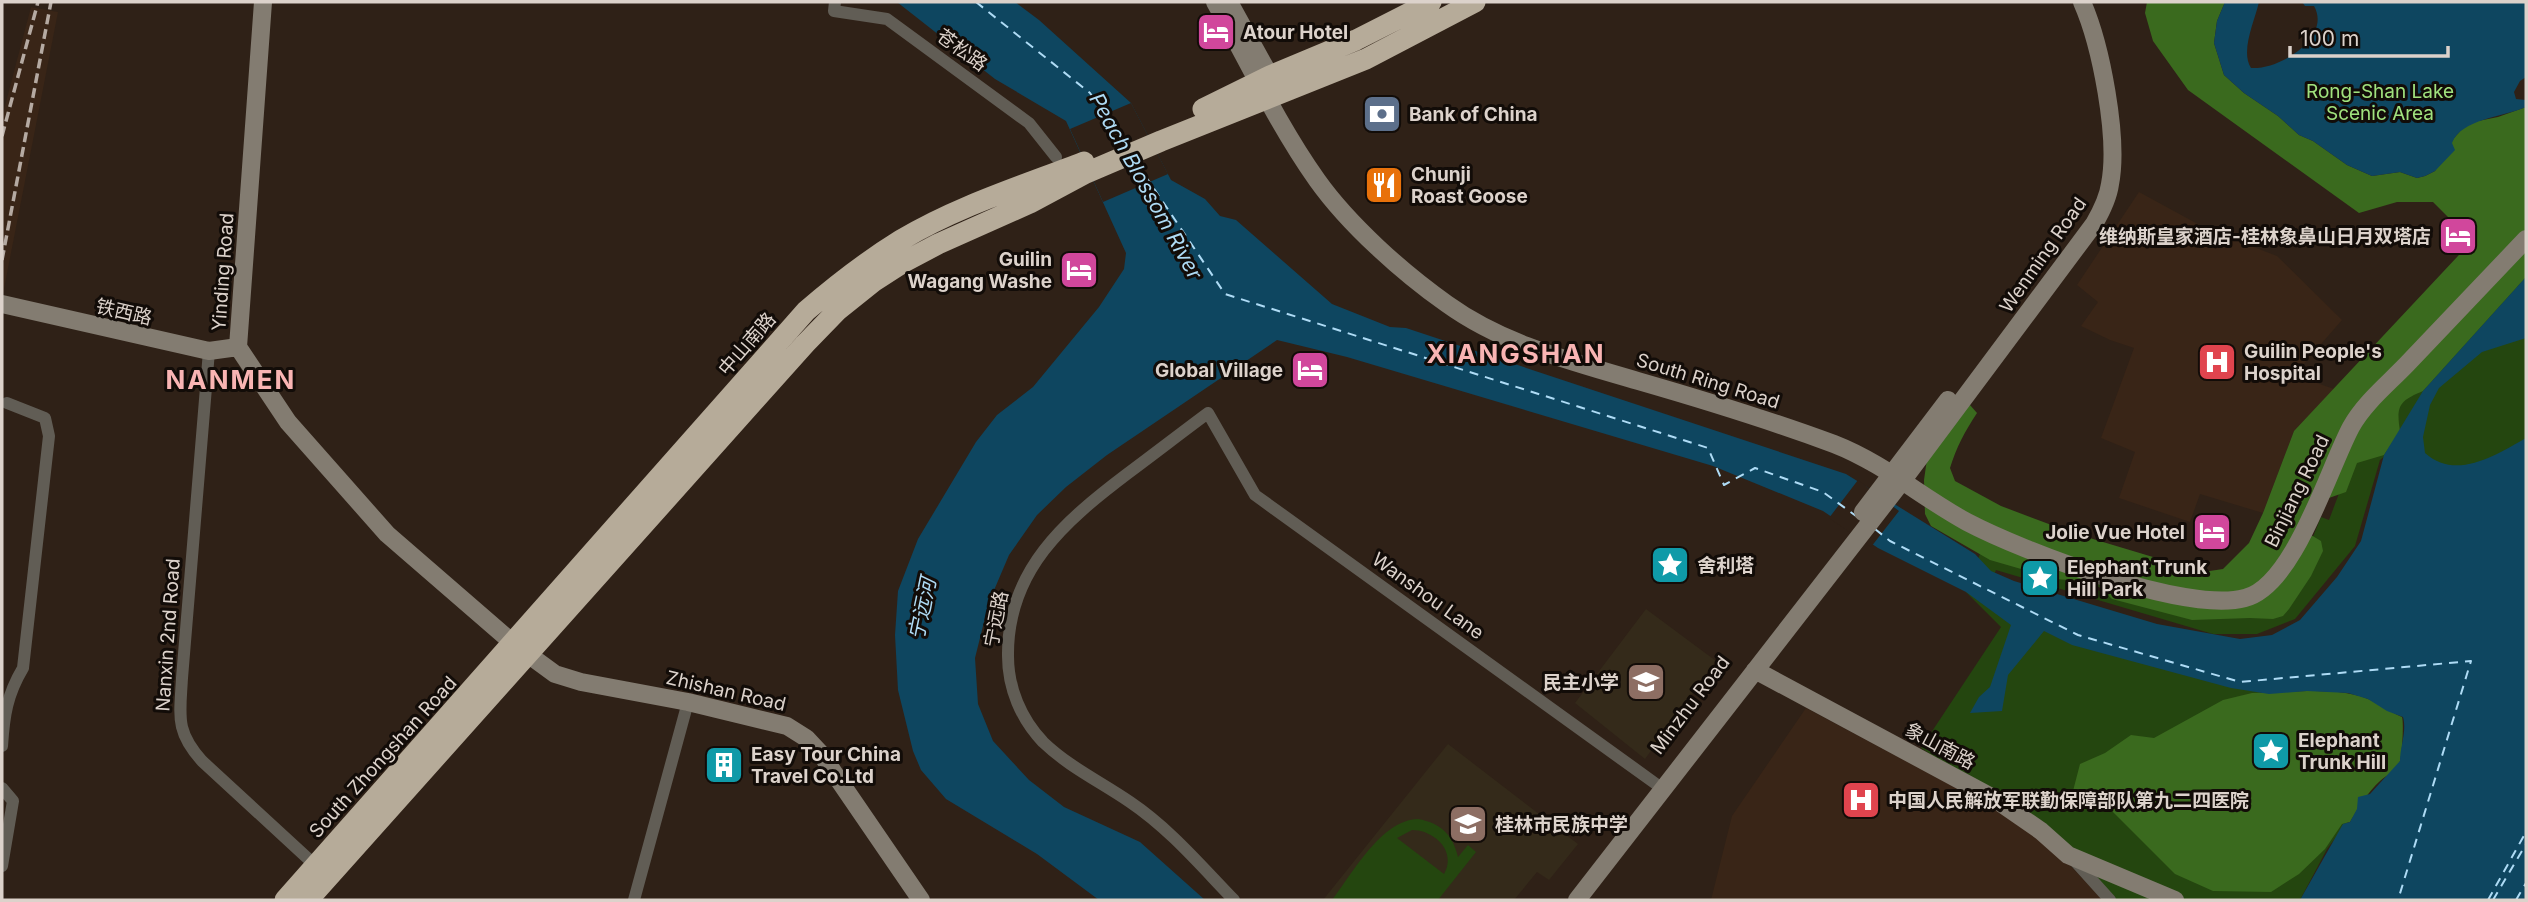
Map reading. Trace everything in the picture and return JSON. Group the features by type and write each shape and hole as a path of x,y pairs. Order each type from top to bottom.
{"highway":[{"path":"1269,87 1431,2"},
{"path":"1269,87 1366,59 1475,2"},
{"name":"中山南路","path":"521,649 790,329 825,295 870,260 911,234 1022,184 1084,168 1269,87"},
{"name":"South Zhongshan Road","path":"285,900 521,649"},
{"name":"South Zhongshan Road","path":"308,900 521,649"}],"street":[{"name":"Yinding Road","path":"263,2 238,347 288,422 387,534 521,649"},
{"name":"苍松路","path":"835,2 834,11 887,19 1029,123 1056,157"},
{"name":"South Ring Road","path":"1215,2 1328,180 1404,269 1446,304 1482,327 1534,350 1758,416 1864,457 1898,477"},
{"name":"South Ring Road","path":"1229,2 1269,87"},
{"name":"Wenming Road","path":"1898,477 2094,204 2103,163 2086,48 2071,2"},
{"name":"Wenming Road","path":"1850,539 2079,246 2103,208 2110,187 2113,162 2111,134 2092,24 2082,2"},
{"name":"Binjiang Road","path":"1898,477 1966,521 2041,554 2162,593 2205,601 2246,598 2277,577 2297,545 2355,421 2526,239"},
{"name":"铁西路","path":"2,304 209,351 238,347"},
{"name":"Nanxin 2nd Road","path":"209,351 182,678 181,729 188,746 202,761 316,866"},
{"path":"2,746 4,711 23,668 49,436 45,418 7,404"},
{"name":"Wanshou Lane","path":"1208,413 1255,495 1656,784"},
{"name":"宁远路","path":"1208,413 1093,500 1056,533 1027,575 1017,599 1008,646 1008,666 1018,705 1044,742 1082,773 1131,803 1169,832 1234,900"},
{"name":"Minzhu Road","path":"1567,900 1850,539"},
{"name":"Minzhu Road","path":"1577,900 1755,670 1850,539"},
{"name":"Zhishan Road","path":"521,649 555,674 582,682 688,702 787,726 806,738 821,754 921,900"},
{"name":"象山南路","path":"1755,670 1995,799 2041,831 2068,855 2175,900"},
{"path":"634,900 688,702"},
{"path":"2,788 13,802 2,866"},
{"path":"2068,855 2105,898"}],"shaded area":[{"path":"31,7 58,12 2,299 2,117"},
{"name":"Guilin People's Hospital","path":"2139,192 2205,228 2277,256 2342,320 2294,375 2334,389 2294,431 2263,513 2200,494 2190,522 2119,498 2135,452 2101,438 2134,348 2081,326 2098,302 2077,285"},
{"name":"民主小学","path":"1646,609 1716,661 1645,759 1575,703"},
{"name":"中国人民解放军联勤保障部队第九二四医院","path":"1806,708 1992,807 2058,853 2103,900 1711,900 1732,816"},
{"name":"桂林市民族中学","path":"1448,744 1578,844 1549,880 1537,872 1514,900 1323,900"}],"green space":[{"path":"2147,2 2225,2 2217,21 2214,43 2224,75 2299,135 2313,141 2347,165 2372,176 2400,172 2417,178 2425,176 2435,171 2463,128 2473,122 2526,107 2526,277 2423,391 2404,401 2399,410 2400,431 2384,455 2357,463 2346,492 2326,499 2311,535 2321,541 2323,551 2311,576 2289,609 2283,616 2273,619 2192,620 2112,599 2099,587 2082,581 2055,579 1990,560 1931,526 1925,514 1924,480 1927,459 1957,415 1970,405 1977,413 1961,440 1950,468 1955,481 2001,506 2073,533 2203,572 2223,569 2249,543 2294,431 2472,241 2433,202 2397,202 2359,213 2188,90 2153,41 2145,13"},
{"name":"Elephant Trunk Hill Park","path":"2526,258 2526,448 2487,468 2427,472 2405,440 2380,460 2355,546 2295,619 2257,634 2213,634 1996,570 1985,597 2251,681 2357,809 2327,849 2300,900 2117,900 2044,822 1921,748 2001,627 1966,592 1981,551 2109,594 2304,559 2321,517 2329,520 2364,435"},
{"path":"2307,691 2361,696 2402,717 2401,758 2397,767 2367,795 2350,822 2342,824 2325,849 2299,874 2271,892 2213,891 2175,874 2104,803 2081,807 2073,791 2080,764 2105,753 2131,735 2154,738 2223,700 2252,693"},
{"path":"1418,819 1439,827 1453,842 1458,857 1468,845 1476,852 1438,900 1332,900 1380,838 1405,822","holes":["1412,830 1435,838 1445,850 1448,857 1444,874 1397,838"]}],"water":[{"path":"897,2 1015,2 1039,20 1131,103 1171,180 1205,199 1220,216 1236,220 1332,304 1390,327 1406,328 1846,474 1975,554 1991,571 2014,581 2157,624 2240,639 2272,635 2300,620 2337,577 2361,541 2384,455 2423,391 2526,277 2526,338 2482,352 2439,388 2430,405 2423,437 2425,453 2450,465 2463,465 2489,458 2526,438 2526,900 2300,900 2343,824 2350,822 2357,809 2358,797 2370,794 2400,761 2403,717 2368,699 2348,693 2307,691 2269,694 2231,688 2072,645 2044,631 2008,675 2002,711 1970,713 1979,697 1990,687 2011,625 1966,592 1878,548 1823,511 1713,466 1347,357 1277,340 1107,455 1066,487 1037,515 1009,555 989,602 975,658 978,704 993,741 1029,780 1064,807 1140,842 1205,900 1099,900 1037,854 946,799 921,770 913,751 898,690 895,635 898,591 918,539 976,442 997,415 1033,387 1099,307 1124,269 1126,253 1066,121 995,79"},
{"name":"Rong-Shan Lake Scenic Area","path":"2225,2 2259,2 2249,35 2247,53 2251,68 2275,64 2288,58 2309,40 2316,29 2318,18 2314,6 2305,6 2302,2 2526,2 2526,77 2520,81 2514,92 2516,99 2526,100 2526,107 2464,129 2452,143 2455,150 2435,171 2425,176 2417,178 2400,172 2372,176 2347,165 2313,141 2299,135 2224,75 2214,43 2217,21"}],"pier":[{"path":"1131,103 1168,174 1103,202 1070,129"},
{"path":"1858,480 1899,511 1871,547 1829,518"}],"ferry route":[{"path":"976,2 1090,93 1125,145"},
{"path":"1136,162 1225,294 1708,448 1724,485 1755,468 1823,492 1856,516"},
{"path":"1875,529 1890,541 2078,635 2240,682 2471,661 2398,900"},
{"path":"2488,900 2526,832"},
{"path":"2493,900 2526,844"},
{"path":"2516,900 2526,883"}],"railway":[{"path":"2,136 38,2"},
{"path":"2,260 51,2"}],"place":[{"name":"Atour Hotel","path":"1216,32"},
{"name":"Bank of China","path":"1382,114"},
{"name":"Chunji Roast Goose","path":"1384,185"},
{"name":"维纳斯皇家酒店-桂林象鼻山日月双塔店","path":"2458,236"},
{"name":"Guilin Wagang Washe","path":"1079,270"},
{"name":"Guilin People's Hospital","path":"2217,362"},
{"name":"Global Village","path":"1310,370"},
{"name":"Jolie Vue Hotel","path":"2212,532"},
{"name":"舍利塔","path":"1670,565"},
{"name":"Elephant Trunk Hill Park","path":"2040,578"},
{"name":"民主小学","path":"1646,682"},
{"name":"Elephant Trunk Hill","path":"2271,751"},
{"name":"Easy Tour China Travel Co.Ltd","path":"724,765"},
{"name":"中国人民解放军联勤保障部队第九二四医院","path":"1861,800"},
{"name":"桂林市民族中学","path":"1468,824"}],"district":[{"name":"XIANGSHAN","path":"1516,353"},
{"name":"NANMEN","path":"231,379"}],"water label":[{"name":"Peach Blossom River","path":"1146,186"},
{"name":"宁远河","path":"922,609"}]}
